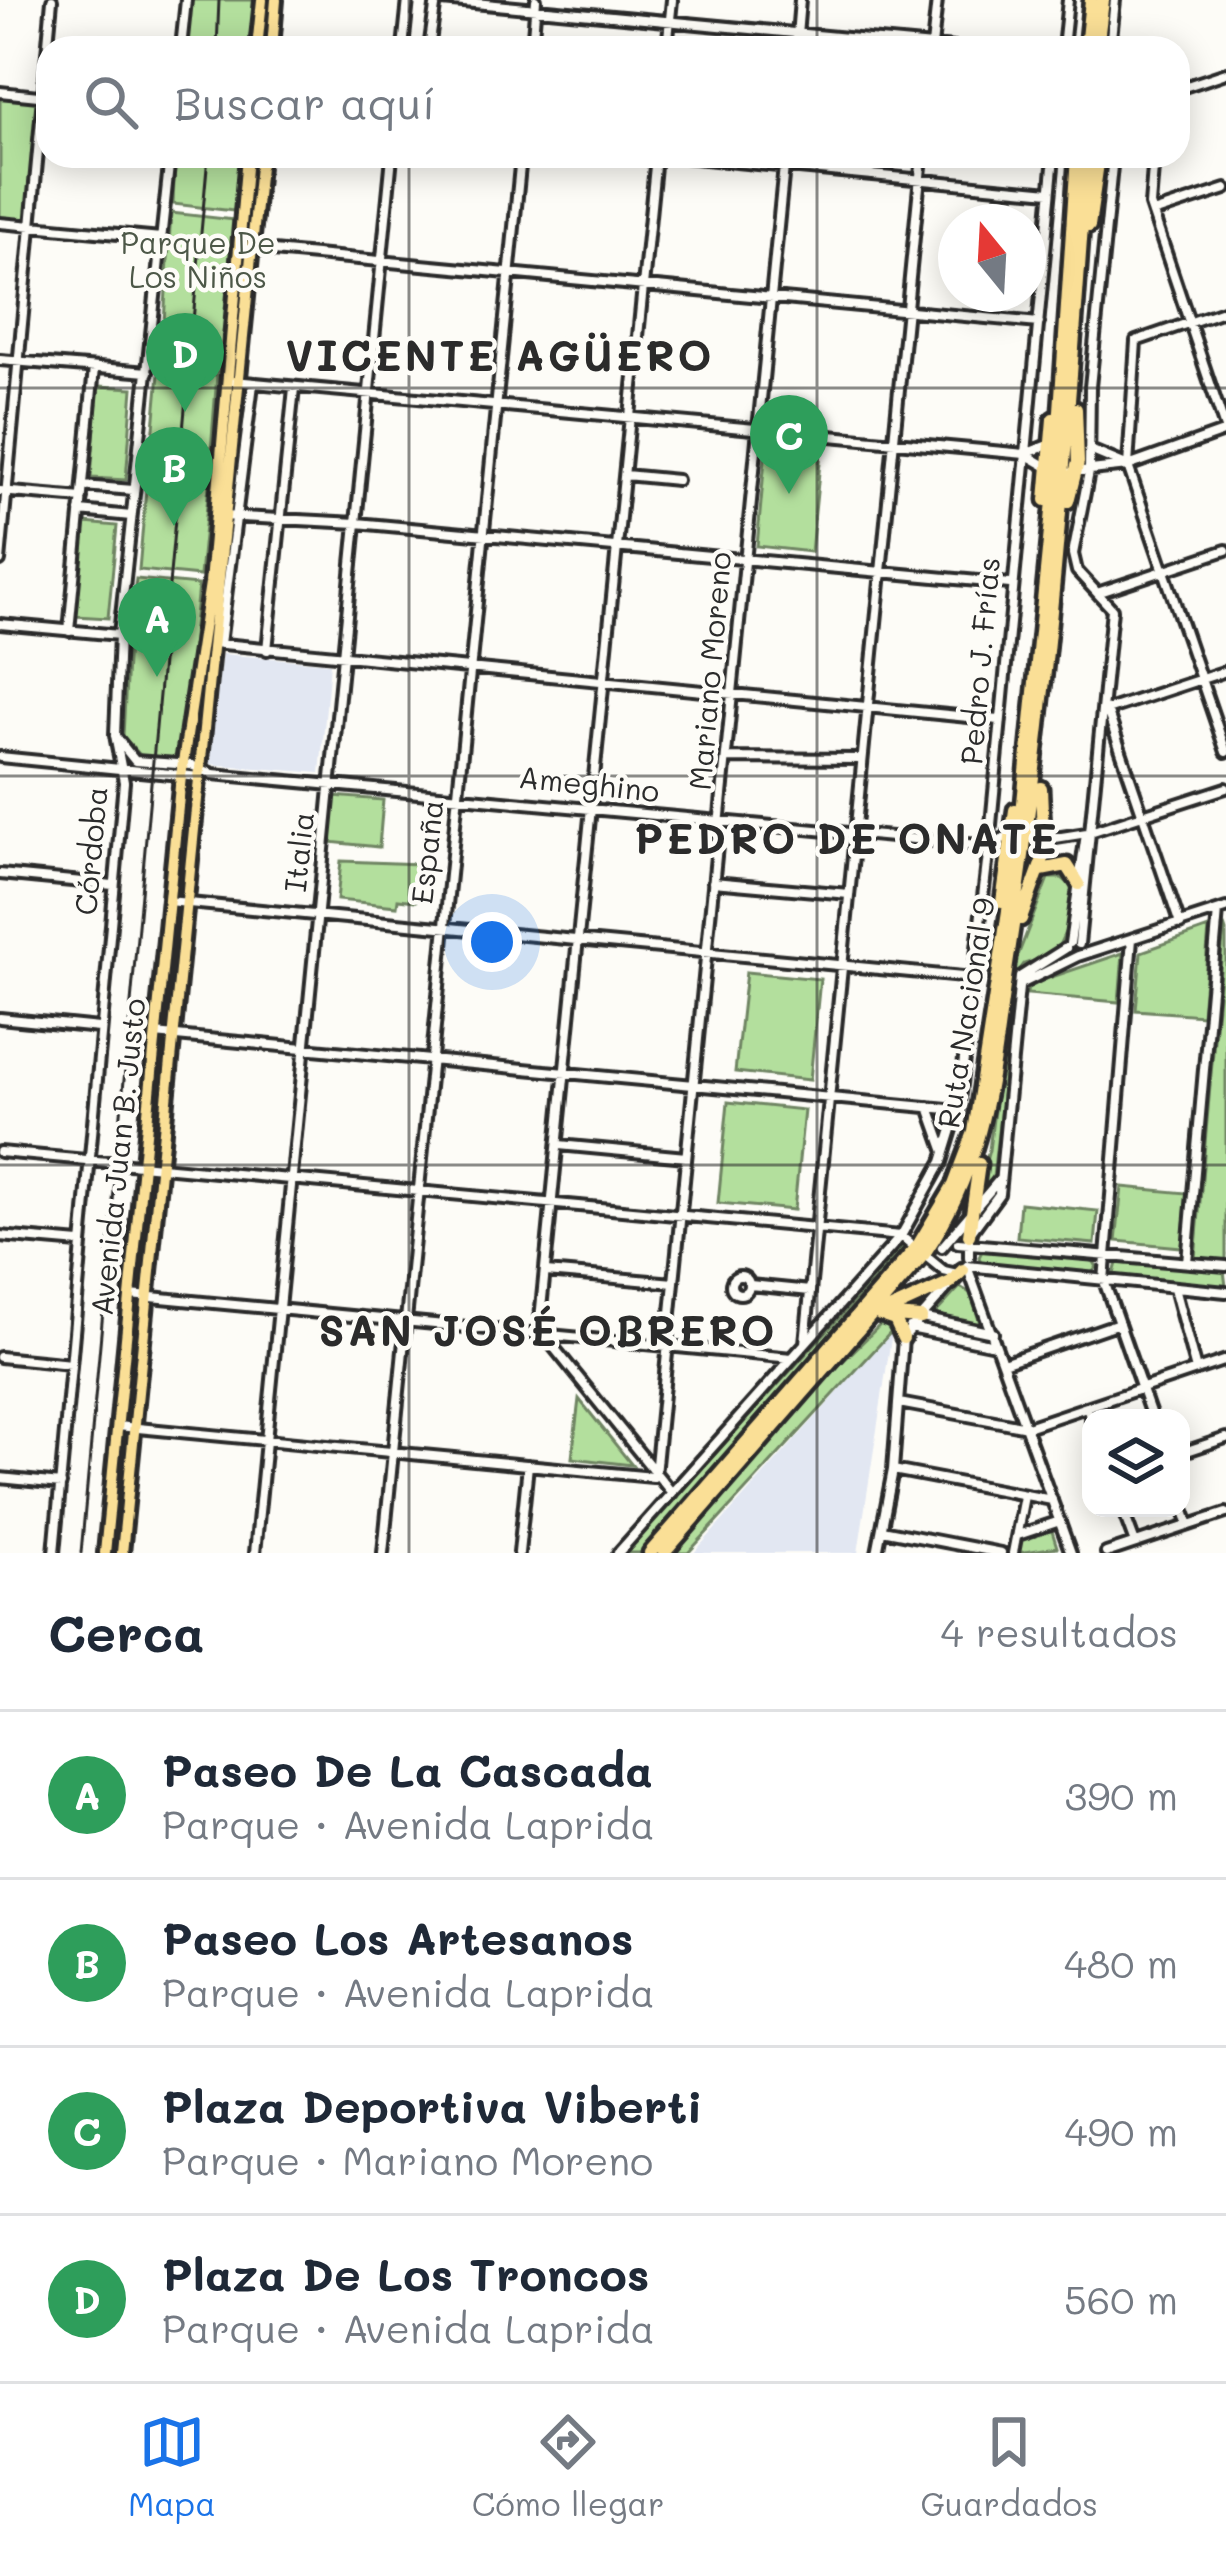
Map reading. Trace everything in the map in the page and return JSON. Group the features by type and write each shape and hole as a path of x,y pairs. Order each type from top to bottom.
{"highway":[{"path":"1087,36 1091,0"},
{"path":"1098,36 1103,0"},
{"path":"1053,544 1066,471 1062,377 1076,168"},
{"path":"1053,544 1066,471 1086,168"},
{"path":"1077,286 1098,168"},
{"path":"1066,471 1084,448 1072,362"},
{"path":"1062,377 1048,445 1066,471"},
{"name":"Ruta Nacional 9","path":"1020,834 1037,746 1053,544"},
{"name":"Ruta Nacional 9","path":"664,1553 855,1334 956,1203 986,1121 1053,544"},
{"path":"1005,947 1041,870 1046,838 1037,746"},
{"path":"1005,947 1006,860 1020,834"},
{"path":"989,846 1006,860"},
{"path":"1041,870 1067,866 1079,884"},
{"name":"Ruta Nacional 9","path":"650,1553 921,1251 974,1132 1005,947"},
{"path":"965,1241 986,1121"},
{"path":"855,1334 961,1271"},
{"path":"879,1316 911,1328"},
{"path":"879,1316 911,1328"}],"main road":[{"path":"258,36 262,0"},
{"path":"273,36 276,0"},
{"path":"212,643 226,516 247,168"},
{"path":"244,248 259,168"},
{"name":"Avenida Juan B. Justo","path":"104,1553 182,771 212,643"},
{"name":"Avenida Juan B. Justo","path":"122,1553 185,903 204,773 212,643"}],"street":[{"path":"49,36 52,0"},
{"path":"182,36 186,0"},
{"path":"404,36 408,0"},
{"path":"431,36 439,0 536,5 826,36"},
{"path":"668,36 672,0"},
{"path":"797,36 800,0"},
{"path":"933,36 937,0"},
{"path":"1065,36 1068,0"},
{"path":"1111,36 1114,0"},
{"path":"533,36 536,5"},
{"path":"1190,85 1224,73 1226,87"},
{"path":"0,92 36,96"},
{"path":"0,561 37,168"},
{"name":"Córdoba","path":"54,1553 122,769 115,735 118,635 169,168"},
{"name":"Italia","path":"254,1553 391,168"},
{"name":"España","path":"383,1553 520,168"},
{"path":"655,168 540,1334 672,1493"},
{"name":"Mariano Moreno","path":"655,1477 783,168"},
{"path":"836,168 1050,192"},
{"path":"804,1346 920,168"},
{"name":"Pedro J. Frías","path":"618,1553 901,1236 946,1153 958,1110 989,846 1053,168"},
{"path":"1111,168 1084,448 1128,466"},
{"path":"233,381 1024,454 1066,471 1128,466 1226,431 1153,213 1154,168"},
{"path":"1153,213 1226,189"},
{"path":"0,223 161,238"},
{"path":"244,248 1039,323"},
{"path":"1226,310 1136,341 1128,466 1226,752"},
{"path":"0,360 148,372"},
{"path":"68,631 94,368"},
{"path":"254,383 226,516 356,523 1010,584"},
{"path":"267,650 294,388"},
{"path":"1024,454 1048,445"},
{"path":"1066,471 1073,560 1077,571 1112,609 1075,949"},
{"path":"625,475 677,480"},
{"path":"83,486 133,490"},
{"path":"3,491 82,498"},
{"path":"80,512 131,516"},
{"path":"1100,592 1226,550"},
{"path":"0,624 118,635"},
{"path":"212,643 999,720"},
{"path":"1104,711 1226,670"},
{"path":"1104,711 1180,924"},
{"path":"115,735 135,761 182,771"},
{"path":"0,757 182,771"},
{"path":"727,758 862,759"},
{"name":"Ameghino","path":"182,771 989,846"},
{"path":"989,846 1020,834 1046,838 1087,833 1226,788"},
{"path":"1075,949 1087,833"},
{"path":"0,874 113,885"},
{"path":"713,882 849,895"},
{"path":"168,902 973,978"},
{"path":"878,1553 911,1328 961,1271 965,1241 997,1200 1020,985 1075,949 1098,950 1222,909 1186,1262"},
{"path":"1132,939 1104,1281 1149,1409"},
{"path":"0,1018 99,1028"},
{"path":"155,1034 958,1110"},
{"path":"929,1107 946,1153"},
{"path":"559,1145 686,1157"},
{"path":"0,1151 901,1236 940,1267 961,1271 1226,1292"},
{"path":"940,1267 942,1247 1000,1179"},
{"path":"0,1236 80,1244"},
{"path":"942,1247 984,1242 1226,1266"},
{"path":"961,1271 978,1294 1071,1553"},
{"path":"546,1272 674,1283"},
{"path":"750,1285 809,1291"},
{"path":"1174,1288 1196,1370"},
{"path":"130,1295 794,1358"},
{"path":"1003,1363 1119,1324"},
{"path":"911,1328 993,1333"},
{"path":"911,1328 997,1346"},
{"path":"0,1357 71,1364"},
{"path":"899,1402 1027,1427 1226,1360"},
{"path":"117,1426 655,1477"},
{"path":"1190,1450 1226,1438"},
{"path":"519,1553 528,1465"},
{"path":"893,1470 1052,1500"},
{"path":"0,1478 61,1484"},
{"path":"1013,1553 1024,1496"},
{"path":"1106,1553 1226,1513"},
{"path":"1125,1517 1135,1544"},
{"path":"1186,1517 1189,1525"},
{"path":"1016,1535 1060,1522"},
{"path":"882,1530 1001,1553"}],"shaded area":[{"path":"222,654 330,663 320,773 208,764"},
{"path":"892,1332 858,1553 694,1553 698,1548"}],"green space":[{"path":"191,0 254,0 252,36 187,36"},
{"path":"0,92 36,96 30,226 0,223"},
{"path":"174,168 239,168 234,211 173,204"},
{"name":"Parque De Los Niños","path":"171,213 235,220 219,372 161,369"},
{"path":"159,374 217,375 211,450 181,450 178,475 150,472"},
{"path":"98,386 133,388 126,480 91,478"},
{"path":"767,437 822,442 811,552 757,546"},
{"path":"184,452 212,455 200,576 139,570 147,478 181,481"},
{"path":"85,523 117,526 108,618 76,616"},
{"path":"136,579 198,585 181,762 140,755 123,736 128,642 139,642 129,640"},
{"path":"333,796 383,800 379,847 329,842"},
{"path":"341,861 420,864 416,901 398,899 397,906 337,900"},
{"path":"1048,878 1062,878 1072,887 1066,930 1055,954 1024,964 1016,975 993,1177 975,1200 989,1150 1012,971"},
{"path":"1224,925 1226,931 1226,1262 1195,1259"},
{"path":"1209,928 1202,1015 1136,1010 1141,952"},
{"path":"1123,953 1119,1002 1027,994 1028,985"},
{"path":"746,972 820,979 810,1080 735,1072"},
{"path":"728,1102 804,1110 794,1210 718,1203"},
{"path":"1122,1187 1187,1193 1182,1247 1116,1241"},
{"path":"1020,1203 1098,1211 1095,1244 1017,1237"},
{"path":"904,1246 909,1251 640,1553 625,1553"},
{"path":"984,1247 1091,1257 1097,1267 1089,1276 982,1265 979,1257"},
{"path":"1117,1263 1224,1271 1226,1286 1112,1281"},
{"path":"960,1287 970,1293 981,1326 935,1314"},
{"path":"883,1322 891,1332 688,1553 671,1553 825,1379"},
{"path":"579,1399 632,1465 572,1458"},
{"path":"1051,1528 1057,1547 1018,1553 1020,1539"}],"railway":[{"path":"218,36 219,0"},
{"path":"81,1553 207,168"}],"place":[{"name":"Plaza De Los Troncos","path":"185,412"},
{"name":"Plaza Deportiva Viberti","path":"789,494"},
{"name":"Paseo Los Artesanos","path":"174,526"},
{"name":"Paseo De La Cascada","path":"157,677"}],"district":[{"name":"VICENTE AGÜERO","path":"500,356"},
{"name":"PEDRO DE ONATE","path":"847,839"},
{"name":"SAN JOSÉ OBRERO","path":"548,1331"}]}
